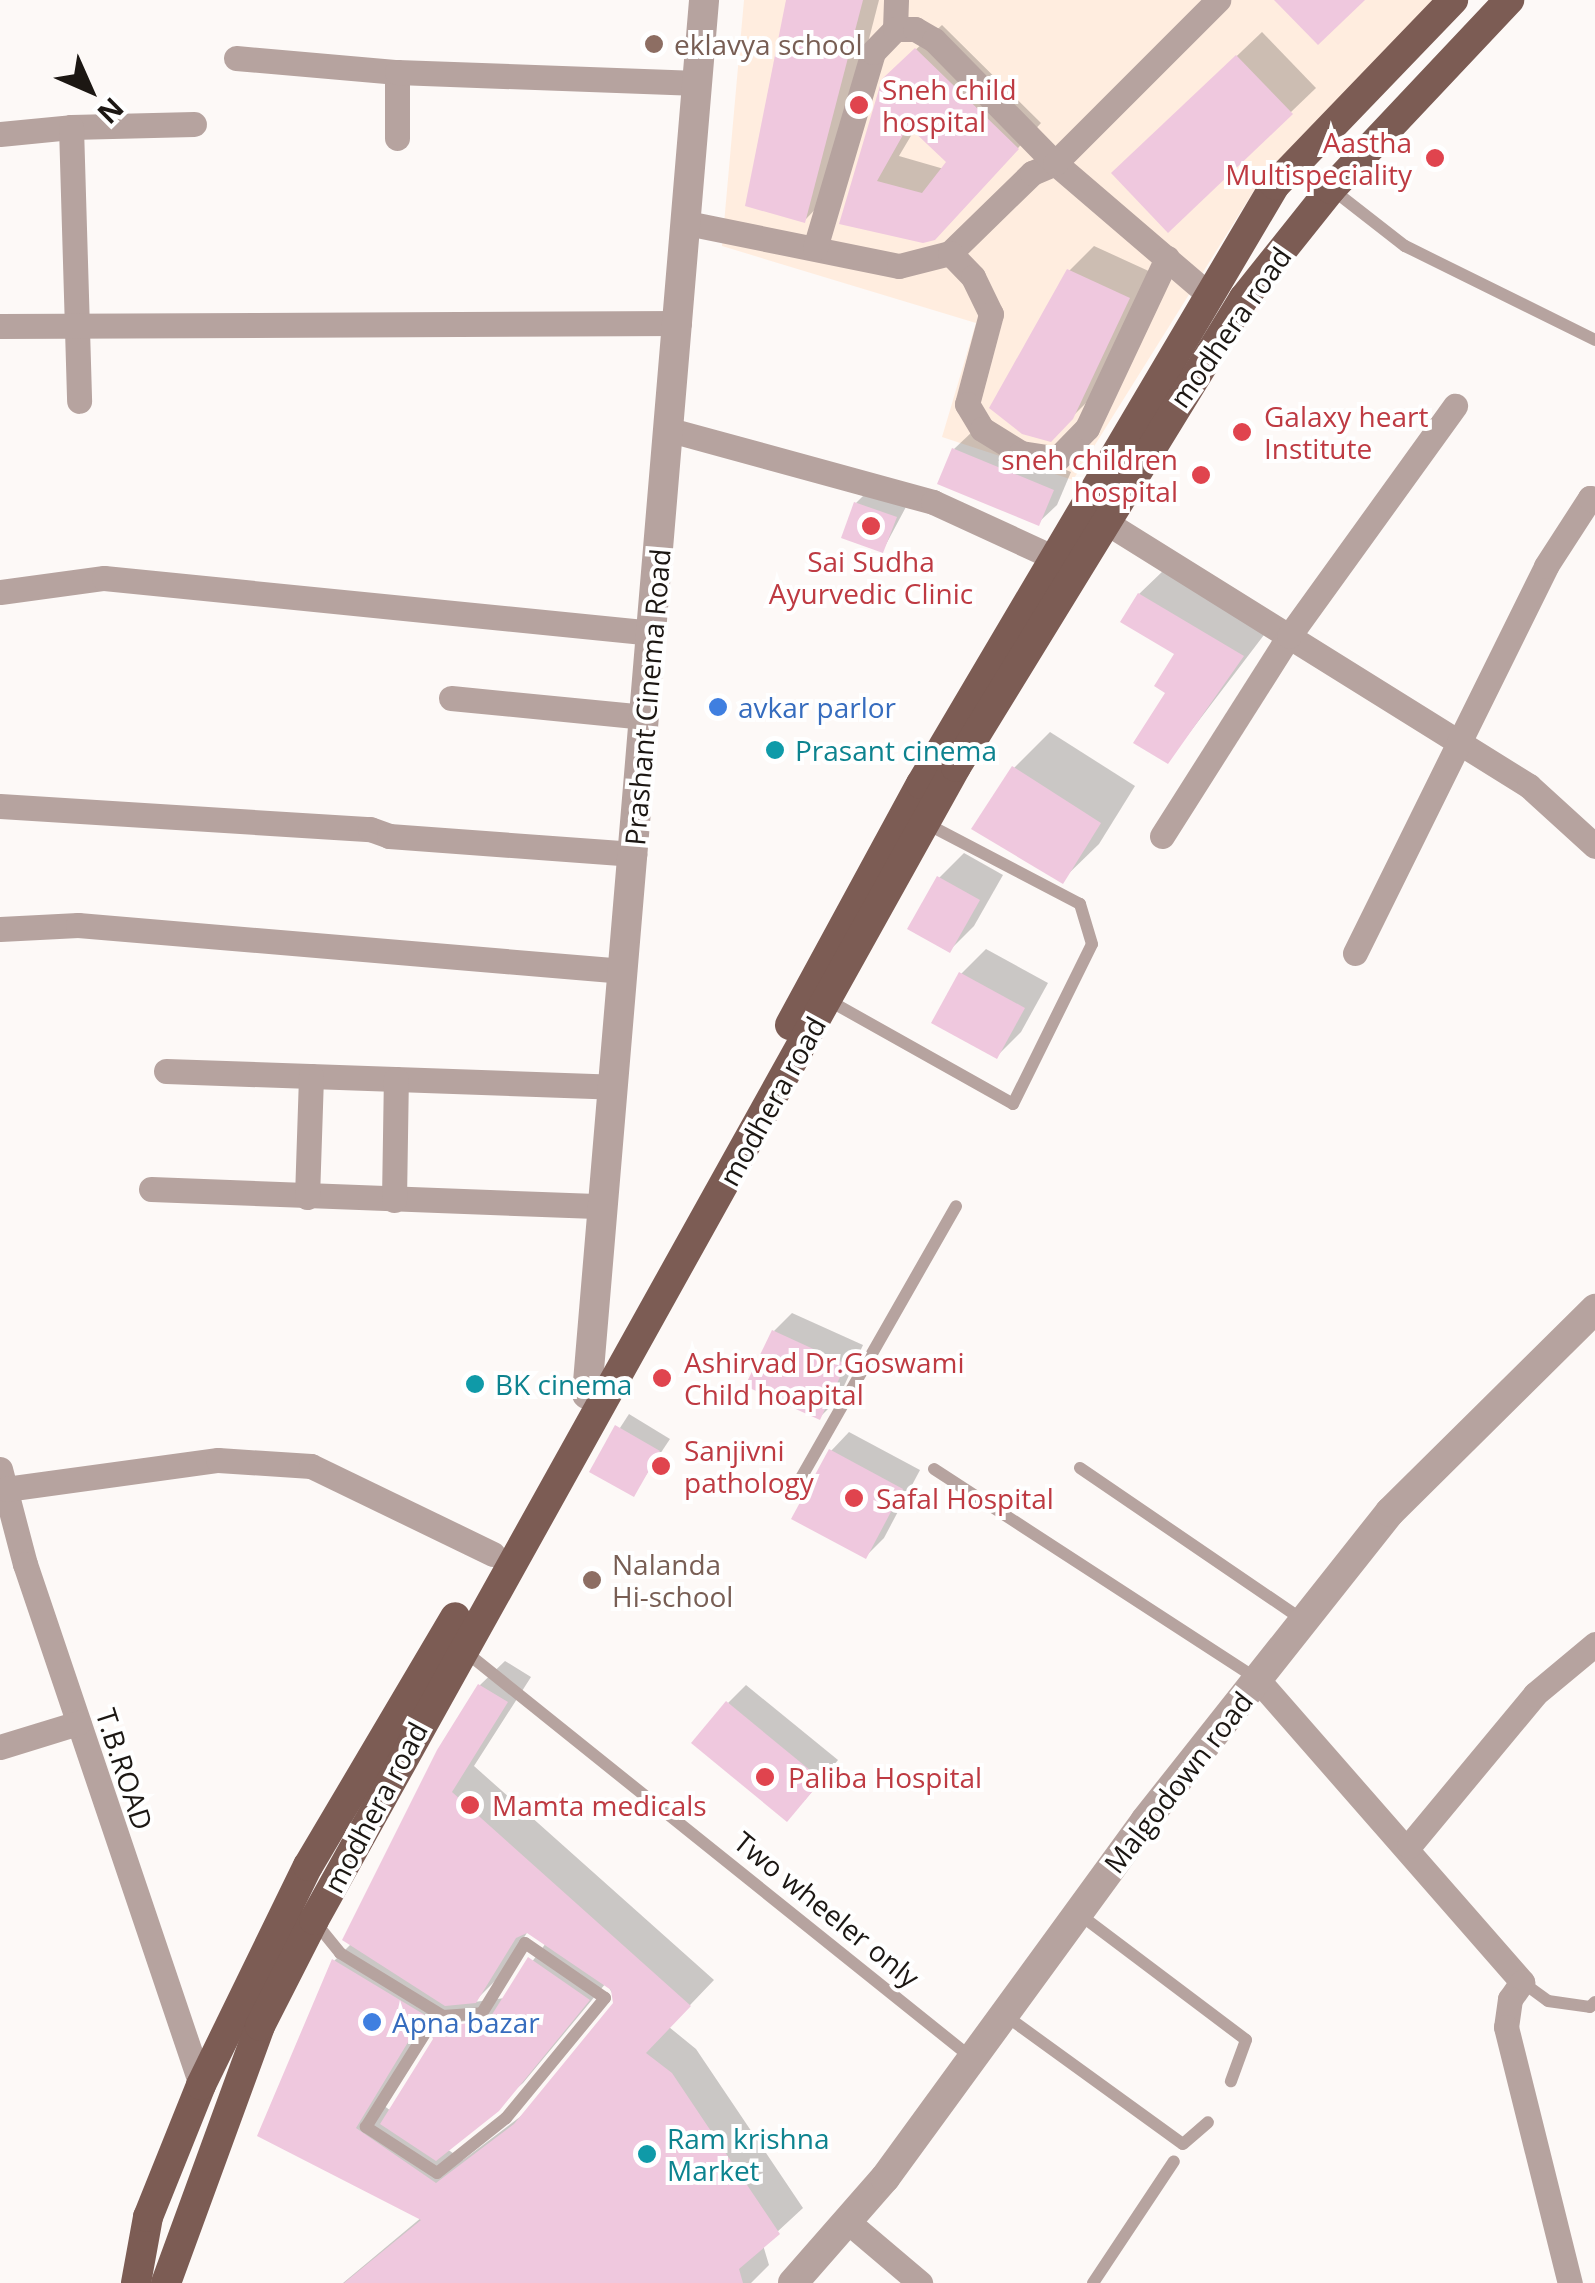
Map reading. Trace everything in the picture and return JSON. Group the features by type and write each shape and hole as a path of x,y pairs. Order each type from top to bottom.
{"main road":[{"path":"136,2283 148,2217 200,2085 308,1866 587,1394 921,784 1055,558 1094,515 1209,295 1275,185 1453,0"},
{"name":"modhera road","path":"166,2283 260,2026 314,1920 460,1648 582,1446 1094,515 1244,298 1331,189 1510,0"}],"street":[{"name":"Prashant Cinema Road","path":"587,1394 704,0"},
{"path":"814,248 873,52 894,29 896,0"},
{"path":"686,223 899,266 950,252 1032,173 1055,164 1218,0"},
{"path":"894,29 915,29 934,40 1055,164 1209,295"},
{"path":"236,58 397,72 698,83"},
{"path":"397,72 397,138"},
{"path":"0,134 71,127 194,124"},
{"path":"71,127 78,401"},
{"path":"950,252 973,277 991,314 968,404 995,437 1021,452 1058,459 1087,428 1168,258"},
{"path":"0,326 679,323"},
{"path":"1162,836 1290,636 1455,406"},
{"path":"670,430 933,502 1055,558"},
{"path":"1355,953 1546,566 1590,498 1595,501"},
{"path":"1094,515 1528,786 1595,846"},
{"path":"0,592 104,578 653,633"},
{"path":"451,698 646,717"},
{"path":"0,806 370,829 389,836 634,854"},
{"path":"0,930 78,924 624,971"},
{"path":"166,1071 614,1087"},
{"path":"307,1197 311,1076"},
{"path":"394,1200 396,1079"},
{"path":"151,1189 603,1206"},
{"name":"Malgodown road","path":"793,2283 974,2060 1078,1914 1390,1512 1595,1309"},
{"path":"3,1479 218,1460 312,1466 493,1554"},
{"name":"T.B.ROAD","path":"3,1479 78,1723 200,2085"},
{"path":"1409,1846 1534,1694 1595,1644"},
{"path":"1257,1679 1409,1846 1522,1982 1510,1999 1506,2027 1570,2283"},
{"path":"0,1746 78,1723"},
{"path":"847,2221 920,2283"}],"lane":[{"path":"1331,189 1405,246 1595,340"},
{"path":"828,1000 1013,1104 1071,994 1092,944 1080,904 925,823"},
{"path":"793,1492 956,1206"},
{"path":"934,1468 1257,1679"},
{"path":"1080,1468 1304,1621"},
{"name":"Two wheeler only","path":"460,1648 974,2060"},
{"path":"1078,1914 1246,2040 1231,2081"},
{"path":"314,1920 340,1953 443,2016 482,2013 525,1943 605,1998 506,2118 438,2173 366,2127 424,2035"},
{"path":"1522,1982 1548,2001 1590,2007 1595,2002"},
{"path":"1006,2016 1183,2144 1208,2122"},
{"path":"1093,2283 1174,2162"}],"shaded area":[{"path":"744,0 1435,0 1260,181 1073,480 942,437 976,323 722,246"}],"building":[{"path":"786,0 863,0 805,223 745,206"},
{"path":"1274,0 1365,0 1318,45"},
{"path":"915,48 1019,149 935,240 923,243 839,224 882,79","holes":["908,126 946,162 922,193 877,181"]},
{"path":"1236,55 1293,114 1168,233 1111,173"},
{"path":"1067,269 1130,298 1073,419 1051,442 1022,434 989,408"},
{"path":"952,448 1054,490 1039,526 937,484"},
{"path":"854,502 897,517 883,553 841,538"},
{"path":"1138,593 1244,656 1168,764 1133,743 1165,693 1154,686 1174,654 1120,622"},
{"path":"1012,766 1101,823 1063,884 971,829"},
{"path":"937,876 980,900 950,953 907,929"},
{"path":"959,972 1025,1008 997,1059 931,1023"},
{"path":"772,1330 846,1364 820,1420 745,1386"},
{"path":"615,1425 660,1451 634,1497 589,1472"},
{"path":"829,1449 903,1489 866,1559 791,1519"},
{"path":"478,1684 508,1702 452,1792 691,2006 646,2053 672,2073 780,2234 739,2269 743,2283 344,2283 421,2220 257,2136 332,1959 443,2026 488,2021 528,1957 590,2000 499,2111 436,2161 380,2124 433,2039 428,2026 416,2029 356,2128 436,2183 514,2124 613,2003 611,1990 527,1933 516,1938 476,2003 445,2006 342,1940 437,1750"},
{"path":"726,1701 822,1780 787,1822 691,1743"}],"place":[{"name":"eklavya school","path":"654,44"},
{"name":"Sneh child hospital","path":"859,105"},
{"name":"Aastha Multispeciality","path":"1435,158"},
{"name":"Galaxy heart Institute","path":"1242,432"},
{"name":"sneh children hospital","path":"1201,475"},
{"name":"Sai Sudha Ayurvedic Clinic","path":"871,526"},
{"name":"avkar parlor","path":"718,707"},
{"name":"Prasant cinema","path":"775,750"},
{"name":"Ashirvad Dr.Goswami Child hoapital","path":"662,1378"},
{"name":"BK cinema","path":"475,1384"},
{"name":"Sanjivni pathology","path":"661,1466"},
{"name":"Safal Hospital","path":"854,1498"},
{"name":"Nalanda Hi-school","path":"592,1580"},
{"name":"Paliba Hospital","path":"765,1777"},
{"name":"Mamta medicals","path":"470,1805"},
{"name":"Apna bazar","path":"372,2022"},
{"name":"Ram krishna Market","path":"647,2154"}]}
